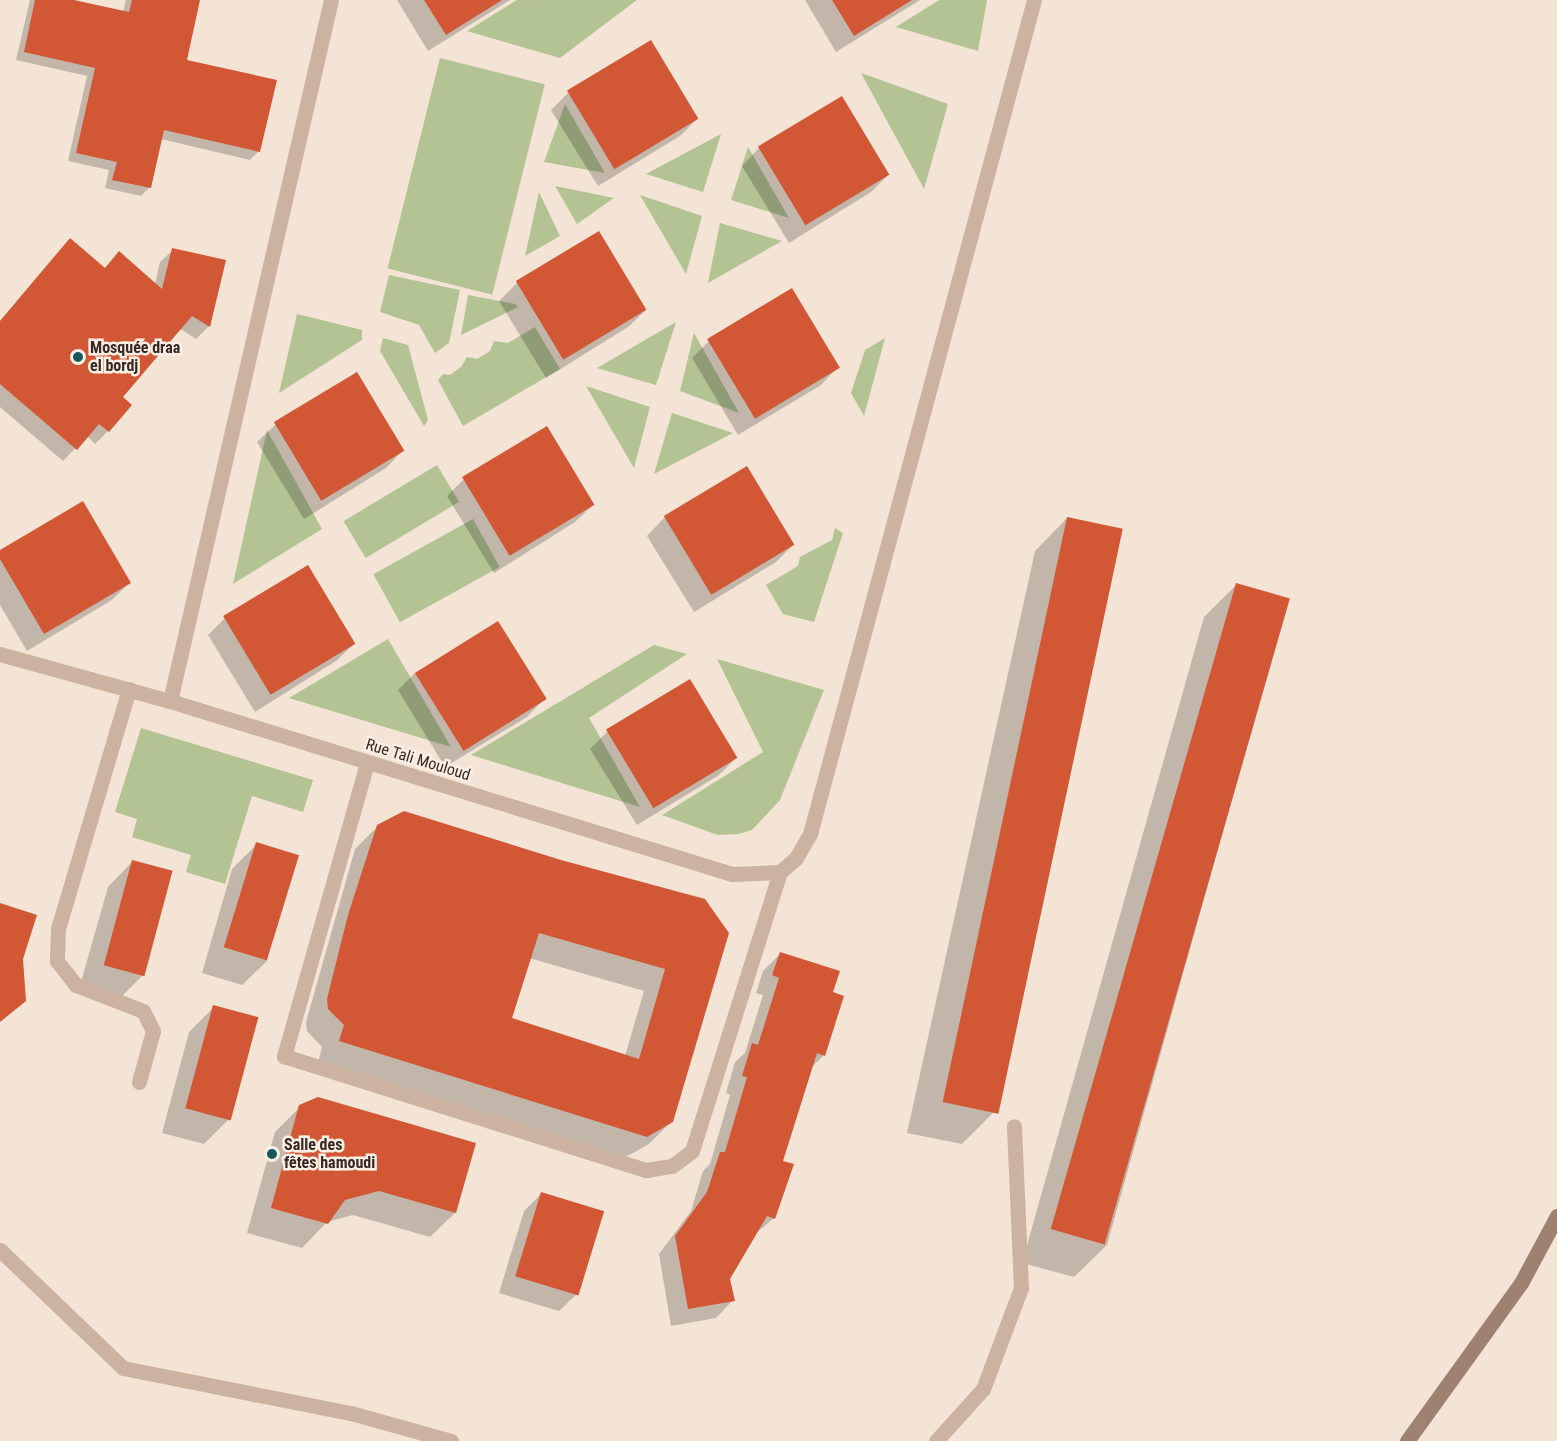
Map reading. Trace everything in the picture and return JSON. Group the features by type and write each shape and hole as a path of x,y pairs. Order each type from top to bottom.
{"main road":[{"path":"1407,1441 1521,1283 1557,1216"}],"street":[{"path":"170,701 331,0"},
{"path":"367,763 284,1056 646,1170 672,1166 692,1151 780,872 796,858 810,834 1034,0"},
{"name":"Rue Tali Mouloud","path":"0,654 170,701 732,874 780,872"},
{"path":"129,689 58,928 57,961 76,985 143,1011 153,1031 139,1082"},
{"path":"936,1441 983,1389 1021,1288 1014,1126"},
{"path":"0,1250 123,1368 351,1413 451,1441"}],"green space":[{"path":"517,0 637,0 560,58 467,31"},
{"path":"939,0 987,0 978,51 896,27"},
{"path":"440,58 545,84 492,295 388,269"},
{"path":"861,73 948,104 924,189"},
{"path":"565,104 605,173 544,162"},
{"path":"721,134 703,192 646,174"},
{"path":"748,147 789,218 731,200"},
{"path":"555,186 614,198 577,224"},
{"path":"539,192 560,236 525,256"},
{"path":"640,195 702,216 686,274"},
{"path":"720,223 782,241 708,283"},
{"path":"389,275 460,290 449,343 435,353 419,325 380,312"},
{"path":"468,295 515,304 518,307 461,335"},
{"path":"297,314 362,330 362,340 279,393"},
{"path":"676,322 656,385 597,368"},
{"path":"535,327 560,369 463,426 438,380 443,374 450,375 461,367 467,357 477,359 490,351 494,341 508,343"},
{"path":"694,333 739,413 680,391"},
{"path":"383,338 408,345 428,420 424,426 380,351"},
{"path":"885,338 864,416 851,393 865,350"},
{"path":"586,386 650,407 634,468"},
{"path":"672,413 733,433 654,474"},
{"path":"267,430 322,529 233,584"},
{"path":"437,465 459,502 366,558 344,521"},
{"path":"473,519 500,567 400,622 373,574"},
{"path":"835,528 843,533 814,622 783,614 766,585 798,566 800,557 832,540"},
{"path":"388,639 451,747 289,698"},
{"path":"654,645 687,654 589,718 640,807 471,755"},
{"path":"717,659 824,690 780,800 752,830 738,834 718,835 662,815 763,752"},
{"path":"141,728 313,780 303,812 252,796 225,884 186,872 191,855 132,837 137,819 115,812"}],"building":[{"path":"35,0 74,0 129,12 132,0 200,0 187,60 277,80 260,152 164,130 151,188 112,180 117,162 76,153 95,68 24,52"},
{"path":"424,0 502,0 446,35"},
{"path":"832,0 912,0 854,36"},
{"path":"651,40 698,119 614,169 567,90"},
{"path":"842,96 889,175 805,225 758,146"},
{"path":"599,231 646,310 563,360 516,281"},
{"name":"Mosquée draa el bordj","path":"70,238 105,268 119,251 162,289 172,248 226,260 210,327 192,316 123,397 132,405 109,432 99,424 77,450 0,384 0,321"},
{"path":"792,288 840,368 755,419 707,339"},
{"path":"357,372 404,451 321,501 274,422"},
{"path":"547,426 594,505 510,556 462,477"},
{"path":"747,466 794,545 711,595 664,516"},
{"path":"83,501 131,583 44,634 0,559 0,550"},
{"path":"1067,517 1123,529 998,1114 943,1102"},
{"path":"308,565 355,644 271,695 223,616"},
{"path":"1236,583 1290,598 1105,1244 1051,1229"},
{"path":"498,621 547,699 464,751 415,673"},
{"path":"690,679 737,758 653,808 606,729"},
{"path":"404,811 561,860 705,899 729,933 673,1122 647,1137 339,1041 344,1025 328,1009 327,999 348,915 377,825","holes":["539,933 665,969 639,1059 512,1018"]},
{"path":"256,842 299,855 267,960 224,947"},
{"path":"132,860 173,871 144,976 104,965"},
{"path":"0,903 37,915 23,959 26,1001 0,1022"},
{"path":"780,952 840,971 833,992 844,996 825,1056 817,1053 783,1161 794,1164 775,1219 767,1216 730,1279 735,1301 688,1309 675,1236 707,1192 720,1152 725,1152 747,1077 742,1076 752,1043 758,1045 779,978 772,975"},
{"path":"213,1005 258,1017 231,1121 185,1108"},
{"path":"318,1097 476,1143 456,1213 379,1191 345,1200 328,1224 271,1208 299,1105"},
{"path":"541,1192 604,1211 578,1295 515,1276"}],"place":[{"name":"Mosquée draa el bordj","path":"78,357"},
{"name":"Salle des fêtes hamoudi","path":"272,1154"}]}
